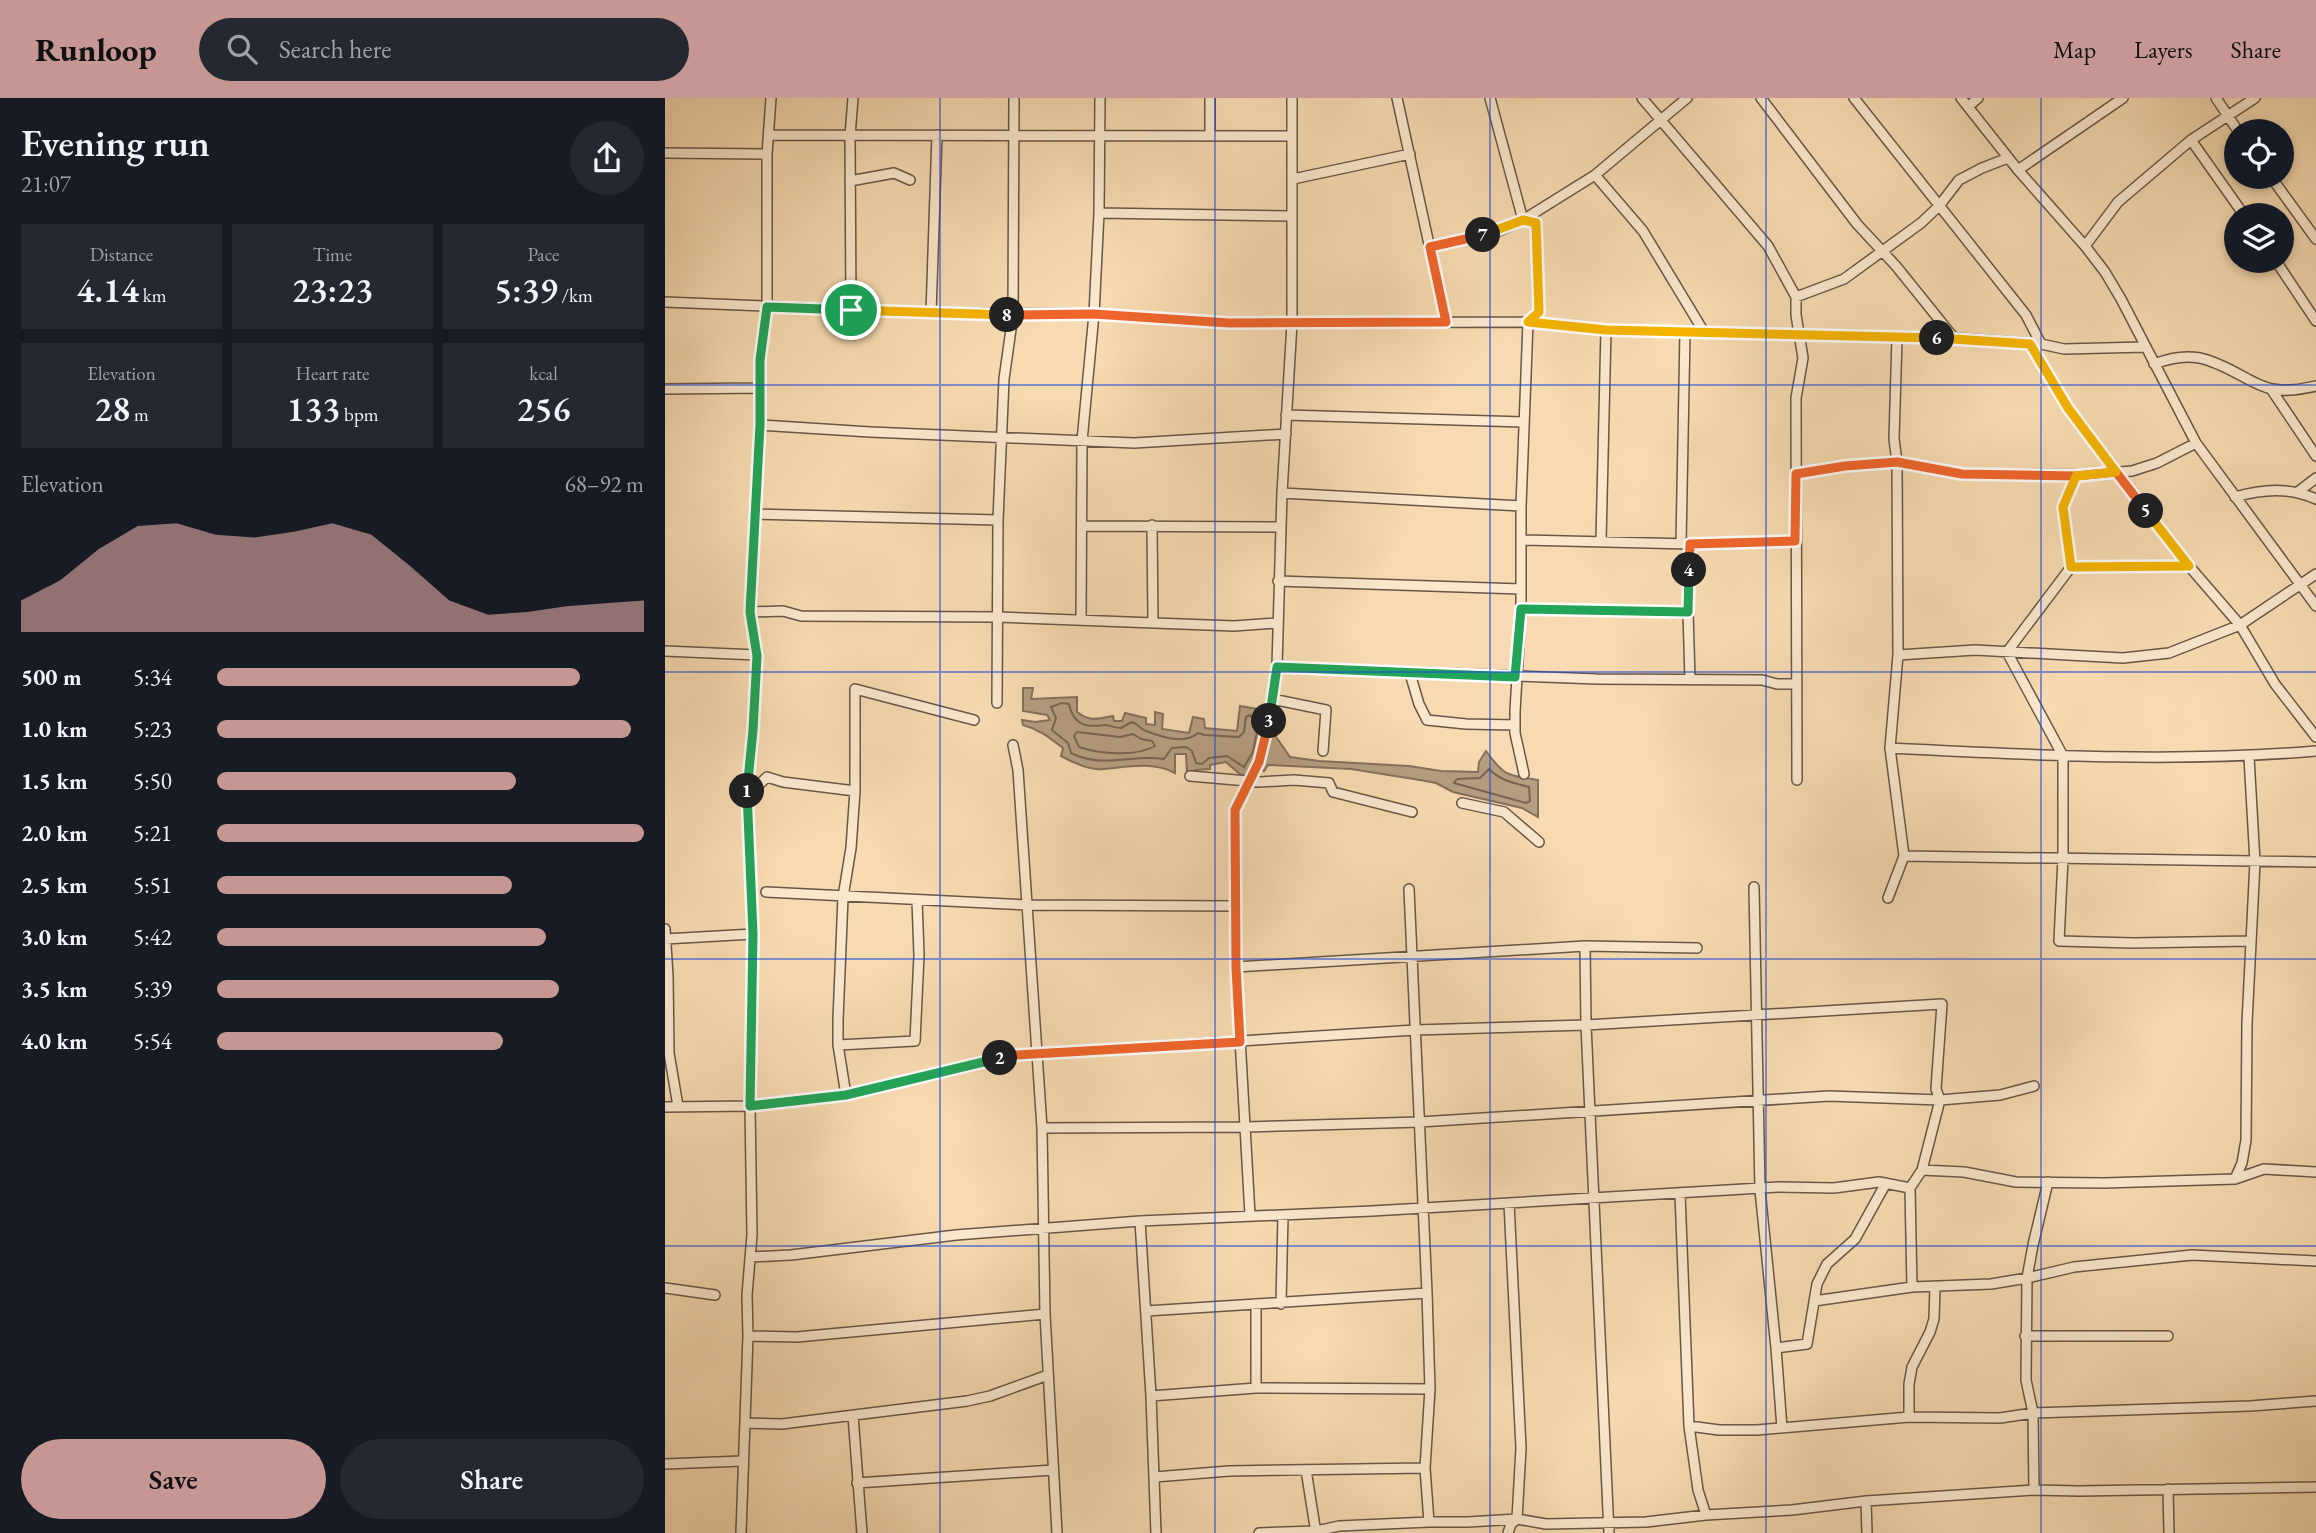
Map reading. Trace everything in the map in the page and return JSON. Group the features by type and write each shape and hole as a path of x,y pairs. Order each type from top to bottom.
{"street":[{"path":"741,1533 747,1295 751,1257 753,934 747,796 757,656 750,612 760,425 760,360 767,307 767,154 771,98"},
{"path":"851,310 850,136 853,98"},
{"path":"997,703 998,520 1004,379 1013,315 1014,98"},
{"path":"1081,620 1081,441 1094,314 1099,213 1100,98"},
{"path":"1210,98 1210,135"},
{"path":"1249,1215 1236,967 1235,810 1259,762 1265,742 1277,667 1280,527 1292,323 1292,98"},
{"path":"1397,98 1446,322"},
{"path":"1490,98 1523,220"},
{"path":"1642,98 1768,246 1796,297 1803,358 1796,398 1797,779"},
{"path":"1430,247 1492,233 1523,220 1595,175 1687,98"},
{"path":"1761,98 1857,224 1954,338"},
{"path":"1854,98 2027,315 2041,344"},
{"path":"1961,98 2018,170 2085,246 2121,299 2196,443 2316,606"},
{"path":"1968,107 1978,98"},
{"path":"2018,170 2123,98"},
{"path":"2216,98 2228,117"},
{"path":"2085,246 2118,202 2191,140 2255,98"},
{"path":"769,135 1291,136"},
{"path":"931,313 937,135"},
{"path":"2191,140 2236,203"},
{"path":"665,153 767,154"},
{"path":"1293,179 1410,154"},
{"path":"1796,297 1844,279 1905,237 1939,206 1959,180 2008,158"},
{"path":"850,181 894,173 910,180"},
{"path":"1595,175 1643,231 1704,332"},
{"path":"2280,189 2316,239"},
{"path":"1099,213 1291,216"},
{"path":"1523,220 1536,223 1539,272 1539,312 1528,322 1521,506 1521,609 1515,677 1515,725 1524,774"},
{"path":"2284,273 2316,321"},
{"path":"665,302 931,313 1094,314 1229,323 1528,322 1606,330 1954,338 2041,344 2064,349 2145,347"},
{"path":"1601,541 1606,330"},
{"path":"1685,332 1690,680"},
{"path":"1888,898 1904,856 1890,748 1898,655 1897,462 1894,439 1897,338"},
{"path":"2030,344 2068,408 2189,566 2240,625 2275,684 2316,737"},
{"path":"2154,364 2174,357 2189,356 2213,360 2271,389 2292,390 2316,386"},
{"path":"665,389 760,388"},
{"path":"2271,389 2316,456"},
{"path":"1286,415 1524,422"},
{"path":"760,425 1081,441 1146,442 1286,434"},
{"path":"1796,474 1845,466 1897,462 1962,474 2076,476 2132,471 2157,463 2196,443"},
{"path":"2007,652 2071,567 2063,507 2076,476"},
{"path":"2299,491 2316,478"},
{"path":"2235,497 2274,490 2299,491 2316,499"},
{"path":"1282,493 1521,506"},
{"path":"756,514 998,520"},
{"path":"1152,525 1153,622"},
{"path":"1082,526 1280,527"},
{"path":"1521,540 1686,544 1795,541"},
{"path":"2071,567 2189,566"},
{"path":"1898,655 1975,650 2123,658 2169,653 2240,625 2316,574"},
{"path":"1278,581 1521,589"},
{"path":"1521,609 1688,612"},
{"path":"750,612 783,611 801,616 996,617 1234,626 1277,624"},
{"path":"665,651 757,656"},
{"path":"2007,652 2063,756 2063,858 2059,941 2251,941"},
{"path":"1277,667 1515,677 1762,680 1777,684 1797,684"},
{"path":"1411,677 1427,720 1515,725"},
{"path":"846,1095 838,1045 843,897 851,848 855,791 855,689 974,720"},
{"path":"1272,699 1326,710 1323,751"},
{"path":"1013,745 1019,770 1042,1128 1045,1314 1057,1533"},
{"path":"1890,748 2063,756 2249,757 2316,751"},
{"path":"2235,1179 2242,1163 2246,1140 2247,1023 2255,862 2249,757"},
{"path":"1190,776 1329,783 1333,792 1412,812"},
{"path":"747,796 768,777 783,782 855,791"},
{"path":"1462,803 1504,812 1539,842"},
{"path":"1904,856 2316,862"},
{"path":"1754,887 1761,1189 1782,1428"},
{"path":"1409,889 1427,1293 1430,1389 1425,1468 1429,1522"},
{"path":"766,892 1027,905 1236,906"},
{"path":"838,1045 915,1041 919,955 917,900"},
{"path":"678,1107 669,1052 665,935 753,934"},
{"path":"1236,967 1585,946 1697,948"},
{"path":"1585,946 1586,1025 1609,1528"},
{"path":"665,1107 750,1106 846,1095 1016,1055 1415,1030 1586,1025 1942,1003 1936,1089 1940,1100 1922,1170 1910,1188 1912,1287"},
{"path":"1042,1128 1246,1127 1420,1122 1829,1096 1940,1100 2000,1095 2034,1086"},
{"path":"1922,1170 1964,1172 2016,1182 2104,1183 2235,1179 2264,1169 2316,1172"},
{"path":"751,1257 792,1255 1044,1227 1140,1221 1761,1189 1834,1188 1879,1182 1910,1188"},
{"path":"2035,1490 2033,1413 2026,1380 2027,1278 2048,1182"},
{"path":"1776,1348 1807,1344 1817,1284 1826,1264 1855,1239 1886,1183"},
{"path":"1680,1194 1689,1426 1698,1490 1706,1515"},
{"path":"1509,1203 1521,1448 1517,1519 1511,1524 1509,1533"},
{"path":"1281,1304 1283,1215"},
{"path":"1140,1221 1156,1533"},
{"path":"1814,1301 1912,1287 1991,1283 2074,1267 2192,1255 2316,1261"},
{"path":"1909,1417 1912,1367 1934,1319 1935,1287"},
{"path":"665,1288 715,1295"},
{"path":"1146,1311 1427,1293"},
{"path":"1256,1304 1256,1388"},
{"path":"748,1336 797,1338 1045,1314"},
{"path":"2025,1336 2168,1336"},
{"path":"745,1423 782,1424 974,1400 1048,1375"},
{"path":"1151,1396 1256,1388 1430,1389"},
{"path":"1689,1426 1719,1430 1782,1428 1909,1417 2000,1418 2033,1413 2250,1406 2316,1401"},
{"path":"853,1416 862,1533"},
{"path":"665,1464 742,1461"},
{"path":"1155,1478 1229,1471 1425,1468"},
{"path":"857,1483 1053,1470"},
{"path":"1306,1470 1316,1532"},
{"path":"1259,1533 1316,1532 1339,1526 1517,1519 1546,1528 1609,1528 1706,1515 2035,1490 2316,1487"},
{"path":"2168,1489 2169,1533"},
{"path":"1866,1501 1867,1533"}],"water":[{"path":"1023,688 1033,688 1031,699 1077,697 1077,712 1090,718 1113,716 1114,721 1122,721 1125,713 1146,718 1146,724 1155,725 1155,712 1163,714 1162,729 1189,733 1193,717 1204,719 1205,728 1237,731 1240,706 1257,709 1265,725 1260,754 1251,773 1242,776 1226,762 1187,774 1186,754 1175,754 1175,773 1149,766 1099,769 1088,767 1061,756 1063,748 1039,731 1023,725 1022,720 1050,720 1047,715 1023,711"},
{"path":"1270,728 1290,757 1319,761 1478,772 1479,762 1486,751 1507,773 1538,780 1538,817 1522,808 1453,792 1436,783 1420,780 1351,769 1268,765 1264,771 1258,769"}],"route":[{"path":"851,310 767,307 760,360 760,425 750,612 757,656 747,796 753,934 750,1106 846,1095 1016,1055 1240,1042 1236,967 1235,810 1259,762 1265,742 1277,667 1515,677 1521,609 1688,612 1690,544 1795,541 1796,474 1845,466 1897,462 1962,474 2076,476 2116,472 2189,566 2071,567 2063,507 2076,476 2085,475 2116,472 2068,408 2030,344 1954,338 1606,330 1528,322 1539,312 1539,272 1536,223 1523,220 1492,233 1430,247 1446,322 1229,323 1094,314 1013,315 851,310"}]}
